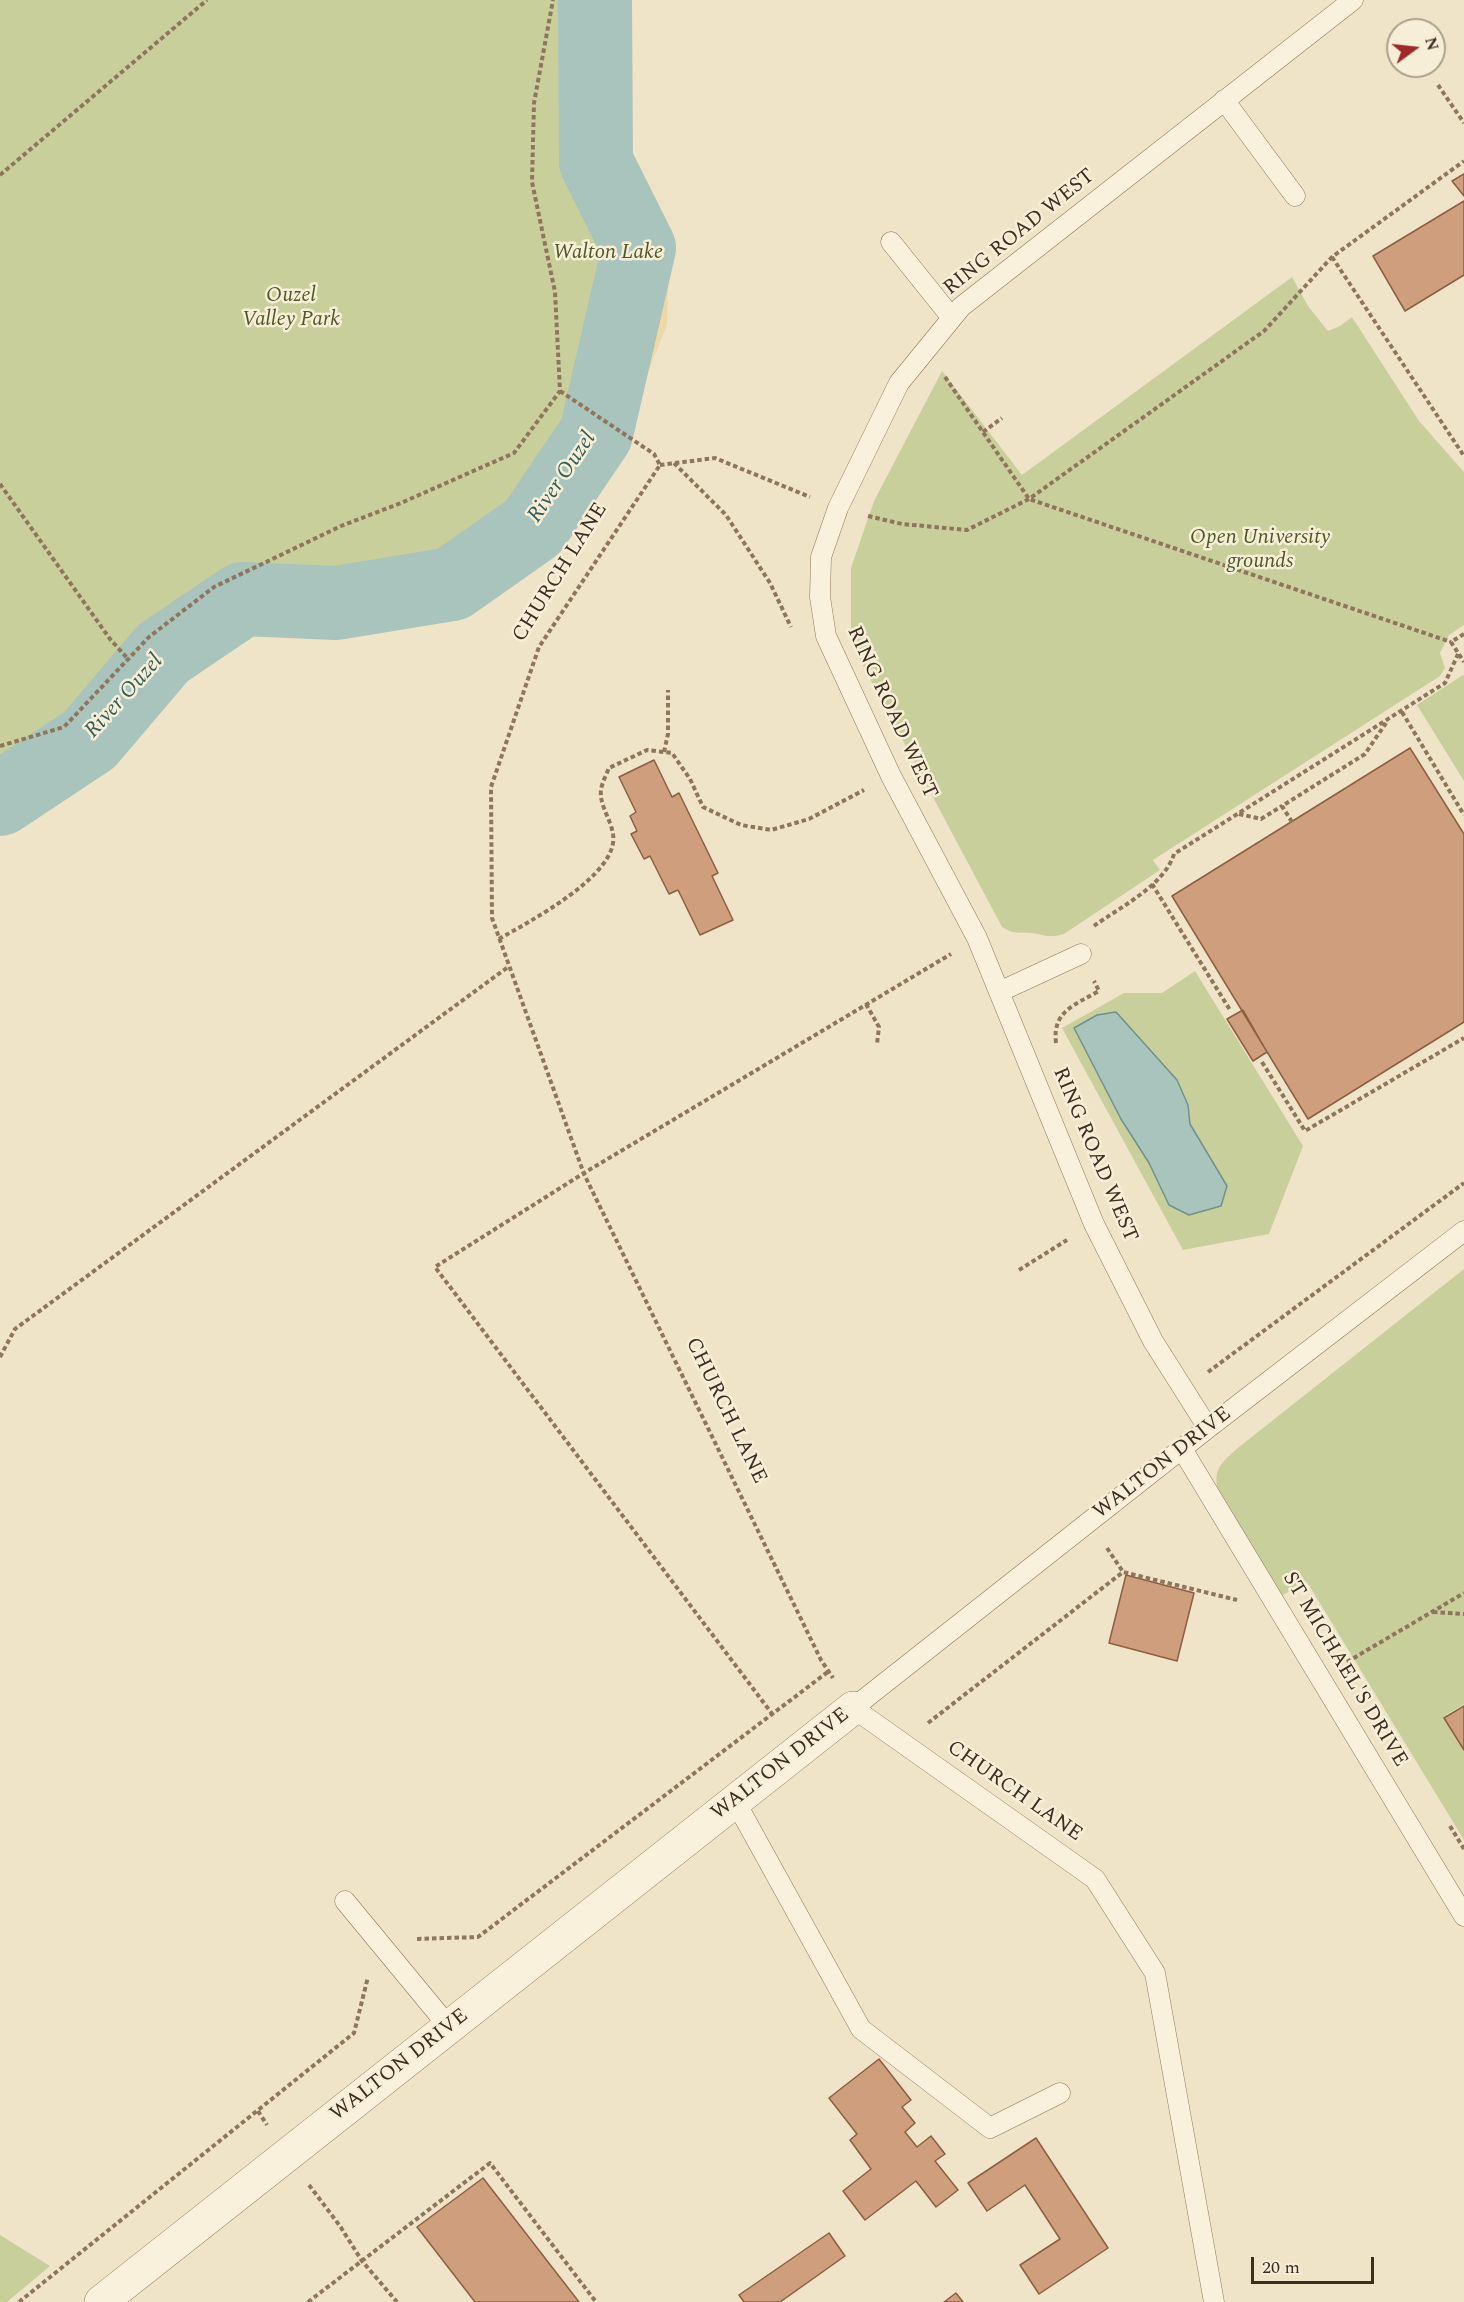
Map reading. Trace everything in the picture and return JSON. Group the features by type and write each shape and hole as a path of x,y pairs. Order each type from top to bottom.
{"street":[{"name":"WALTON DRIVE","path":"101,2302 853,1708"}],"lane":[{"name":"RING ROAD WEST","path":"1208,1428 1153,1341 1094,1224 977,938 891,776 826,636 820,597 821,557 838,508 899,382 952,318 970,300 1353,0"},
{"path":"1224,100 1295,196"},
{"path":"891,242 952,318"},
{"path":"999,992 1081,954"},
{"name":"WALTON DRIVE","path":"853,1708 1208,1428 1464,1231"},
{"name":"ST MICHAEL'S DRIVE","path":"1182,1449 1464,1916"},
{"name":"CHURCH LANE","path":"853,1708 1095,1879 1155,1973 1214,2302"},
{"path":"735,1801 861,2029 990,2128 1060,2093"},
{"path":"345,1901 449,2027"}],"path":[{"path":"0,175 207,0"},
{"path":"0,747 64,727 148,637 214,587 341,526 401,503 514,453 561,391 555,292 532,182 534,103 553,0"},
{"path":"1438,85 1464,123"},
{"path":"561,391 646,448 654,454 660,465 715,458 838,508 902,524 967,530 1029,499 1264,331 1332,256 1464,161"},
{"path":"1332,256 1464,456"},
{"path":"925,351 1029,499 1451,642 1464,662"},
{"path":"983,432 1002,418"},
{"path":"674,463 726,515 770,583 794,633"},
{"name":"CHURCH LANE","path":"660,465 539,647 491,787 492,918 584,1174 821,1660 853,1708"},
{"path":"0,484 110,639 128,659"},
{"path":"1451,642 1464,634"},
{"path":"1230,1010 1152,885 1171,864 1174,854 1445,683 1458,654"},
{"path":"664,752 668,734 668,690"},
{"path":"1402,712 1464,815"},
{"path":"1239,814 1261,819 1365,754 1388,720"},
{"path":"499,939 557,904 585,883 608,858 614,836 601,792 609,768 647,750 672,753 690,779 703,807 741,825 771,830 810,819 891,776"},
{"path":"1282,806 1292,822"},
{"path":"773,1715 435,1267 584,1174 977,938"},
{"path":"1056,1051 1054,1029 1063,1012 1099,991 1081,954"},
{"path":"0,1357 15,1329 508,967"},
{"path":"866,1004 879,1027 877,1044"},
{"path":"1262,1062 1305,1131 1464,1038"},
{"path":"1184,1390 1464,1183"},
{"path":"902,1743 1123,1572 1235,1601 1271,1595"},
{"path":"1347,1662 1464,1593"},
{"path":"1432,1612 1464,1614"},
{"path":"287,2156 340,2226 362,2261 397,2302"},
{"path":"308,2302 490,2163 596,2302"}],"green space":[{"name":"Ouzel Valley Park","path":"0,0 595,0 596,162 639,248 612,404 533,527 452,584 336,603 243,599 163,653 89,740 0,799"},
{"name":"Open University grounds","path":"1292,277 1308,306 1328,331 1352,317 1419,421 1464,472 1464,625 1449,635 1440,653 1445,668 1440,676 1153,860 1160,870 1064,934 1049,936 1010,931 1002,927 851,643 851,568 874,501 942,371 1022,475"},
{"path":"1464,676 1464,781 1417,705"},
{"path":"1195,971 1303,1146 1269,1234 1183,1250 1062,1028 1124,993 1162,993"},
{"path":"1464,1269 1464,1704 1446,1715 1464,1740 1464,1840 1307,1582 1279,1597 1220,1501 1216,1483 1221,1465 1239,1447"},
{"path":"0,2235 50,2266 7,2302 0,2302"}],"sand":[{"path":"639,177 669,245 667,325 628,421 594,412 616,284 588,203"}],"water":[{"path":"1116,1012 1177,1080 1188,1105 1190,1124 1227,1186 1221,1206 1189,1215 1169,1205 1149,1163 1121,1119 1074,1028 1097,1015"}],"building":[{"path":"1464,174 1464,196 1452,181"},
{"path":"1464,201 1464,275 1405,311 1373,256"},
{"path":"1410,748 1464,834 1464,1022 1308,1119 1172,896"},
{"path":"654,760 672,797 679,793 718,873 712,876 733,920 700,935 678,890 669,894 650,856 644,859 631,834 637,831 630,816 636,812 619,777"},
{"path":"1243,1010 1267,1052 1253,1061 1227,1019"},
{"path":"1126,1575 1194,1593 1177,1661 1109,1643"},
{"path":"1464,1706 1464,1750 1444,1718"},
{"path":"879,2059 911,2100 902,2107 915,2123 905,2132 917,2147 931,2136 945,2154 935,2161 958,2190 936,2207 916,2181 865,2220 843,2191 871,2169 850,2140 857,2134 829,2098"},
{"path":"1036,2138 1108,2248 1039,2294 1020,2265 1060,2239 1025,2185 987,2211 968,2183"},
{"path":"483,2178 579,2302 475,2302 417,2227"},
{"path":"829,2233 845,2256 780,2302 744,2302 739,2295"},
{"path":"956,2293 963,2302 944,2302"}],"waterway":[{"name":"River Ouzel","path":"0,799 89,740 163,653 243,599 336,603 452,584 533,527 596,434 639,248 596,162 595,0"}],"park label":[{"name":"Walton Lake","path":"608,254"}]}
